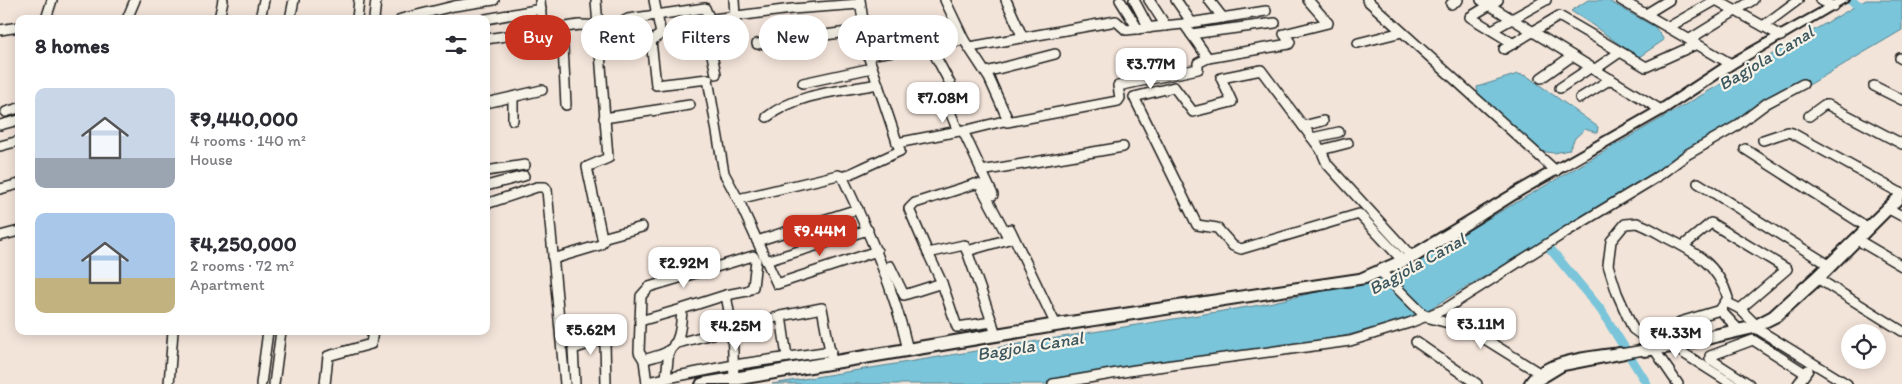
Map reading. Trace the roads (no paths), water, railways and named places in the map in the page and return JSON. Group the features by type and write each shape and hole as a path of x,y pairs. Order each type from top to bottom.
{"street":[{"path":"47,15 52,0"},
{"path":"129,15 137,0"},
{"path":"220,15 223,0"},
{"path":"261,15 264,0"},
{"path":"291,15 294,0"},
{"path":"357,15 359,0"},
{"path":"374,15 376,0"},
{"path":"416,15 454,6 494,0"},
{"path":"540,0 541,15"},
{"path":"596,0 597,15"},
{"path":"654,0 661,34 652,41 656,86 708,79 724,173 777,284 877,251"},
{"path":"734,0 736,15"},
{"path":"945,0 964,40 986,72 1007,122"},
{"path":"1006,0 1023,38"},
{"path":"1120,0 1138,29"},
{"path":"1134,0 1149,28"},
{"path":"1149,0 1166,26"},
{"path":"1176,0 1188,23 1191,34 1208,58"},
{"path":"1209,0 1223,18"},
{"path":"898,142 1118,101 1120,99 1118,86 1198,69 1198,63 1208,58 1289,44 1290,42 1284,34 1328,23 1308,0"},
{"path":"1367,0 1556,171"},
{"path":"1451,4 1458,0"},
{"path":"1480,0 1661,110"},
{"path":"1498,0 1470,17 1514,44"},
{"path":"1492,30 1546,0"},
{"path":"1646,14 1669,0"},
{"path":"1668,27 1716,0 1781,36"},
{"path":"1504,49 1559,16 1648,67 1693,42 1753,0"},
{"path":"1763,26 1798,0"},
{"path":"1820,0 1839,3"},
{"path":"1624,1 1731,64"},
{"path":"742,15 806,4 860,2 861,15"},
{"path":"957,327 994,329 1056,325 1386,276 1407,259 1661,110 1731,64 1839,3"},
{"path":"653,16 704,8 704,22 716,74"},
{"path":"490,18 541,9"},
{"path":"970,47 1116,21 1124,30 1166,26 1266,11"},
{"path":"1191,34 1275,23"},
{"path":"0,30 15,28"},
{"path":"1358,43 1402,32"},
{"path":"757,44 838,33"},
{"path":"490,38 505,36"},
{"path":"958,41 964,40"},
{"path":"1560,88 1620,52"},
{"path":"986,72 1055,54"},
{"path":"1541,78 1572,56"},
{"path":"564,60 566,105"},
{"path":"552,259 603,243 587,167 608,159 600,60"},
{"path":"738,199 838,175 843,177 899,152 898,142 869,60"},
{"path":"937,60 953,89"},
{"path":"803,82 872,68"},
{"path":"1368,210 1240,249 1236,248 1217,228 1195,224 1134,97 1174,87 1191,111 1222,105 1233,102 1222,78 1260,69 1321,150 1327,164 1368,210 1407,259"},
{"path":"1580,98 1610,79"},
{"path":"767,117 773,111 799,100 878,84"},
{"path":"1053,384 1135,370 1350,341 1460,302 1569,230 1657,177 1694,150 1735,127 1767,103 1803,84"},
{"path":"1874,86 1902,100"},
{"path":"490,102 542,90"},
{"path":"513,120 514,97"},
{"path":"604,118 690,105"},
{"path":"1809,116 1824,105 1828,105 1902,144"},
{"path":"948,108 963,133 1056,325"},
{"path":"6,112 15,109"},
{"path":"0,125 15,121"},
{"path":"1303,126 1323,121"},
{"path":"1312,138 1338,132"},
{"path":"1386,276 1424,315 1467,328 1536,379 1559,364 1620,354 1756,326 1775,316 1817,278 1902,194 1790,132 1763,140"},
{"path":"0,146 15,141"},
{"path":"1321,150 1348,143"},
{"path":"981,171 1123,147"},
{"path":"1745,149 1867,227"},
{"path":"490,170 525,165"},
{"path":"490,185 524,176"},
{"path":"843,177 877,251 896,303 908,350"},
{"path":"1698,183 1829,265"},
{"path":"962,341 942,283 910,212 910,207 915,203 978,184 987,195 1009,238 1005,241 967,251"},
{"path":"0,189 15,185"},
{"path":"490,203 537,186 545,187 547,190 565,384"},
{"path":"1887,208 1902,216"},
{"path":"757,241 858,209"},
{"path":"1359,214 1407,259"},
{"path":"1678,384 1657,340 1644,338 1633,329 1617,293 1608,265 1611,241 1625,224 1637,223 1683,246 1706,261 1718,273 1726,287 1728,298 1723,306"},
{"path":"1683,246 1712,223 1787,270 1740,309"},
{"path":"602,238 642,227"},
{"path":"766,261 868,230"},
{"path":"0,236 15,232"},
{"path":"1856,239 1902,266"},
{"path":"928,253 964,245 994,329"},
{"path":"640,321 726,295 747,291 753,287 756,260 753,256 649,287 641,296 640,321 639,352 644,360 647,383 734,365 786,357 832,357 908,350 962,341 994,329"},
{"path":"890,266 904,295 942,283"},
{"path":"1817,278 1902,332"},
{"path":"726,295 732,328 734,379"},
{"path":"1723,306 1739,330"},
{"path":"1660,346 1680,322 1723,306 1740,309 1756,326 1847,384"},
{"path":"644,360 672,347 732,328 822,308 832,357"},
{"path":"666,378 672,347 679,335 682,309"},
{"path":"781,316 786,357"},
{"path":"169,384 173,335"},
{"path":"262,384 268,335"},
{"path":"274,384 280,335"},
{"path":"324,384 328,356 371,344 372,335"},
{"path":"575,384 573,349 600,340 605,342 606,384"},
{"path":"1749,384 1710,359 1710,356 1753,340 1805,374"},
{"path":"1416,342 1477,384"},
{"path":"1660,346 1732,384"},
{"path":"703,384 832,357"},
{"path":"1798,384 1813,363"}],"water":[{"path":"1588,0 1607,0 1655,27 1664,40 1639,57 1571,11"},
{"name":"Bagjola Canal","path":"1866,0 1902,0 1902,30 1414,318 1344,336 1049,384 772,384 1260,305 1391,275"},
{"path":"1518,74 1527,76 1598,127 1597,133 1585,129 1575,138 1569,150 1554,153 1538,151 1478,95 1477,87"}],"waterway":[{"path":"1849,0 1867,9"},
{"path":"1542,239 1601,310 1647,384"}]}
